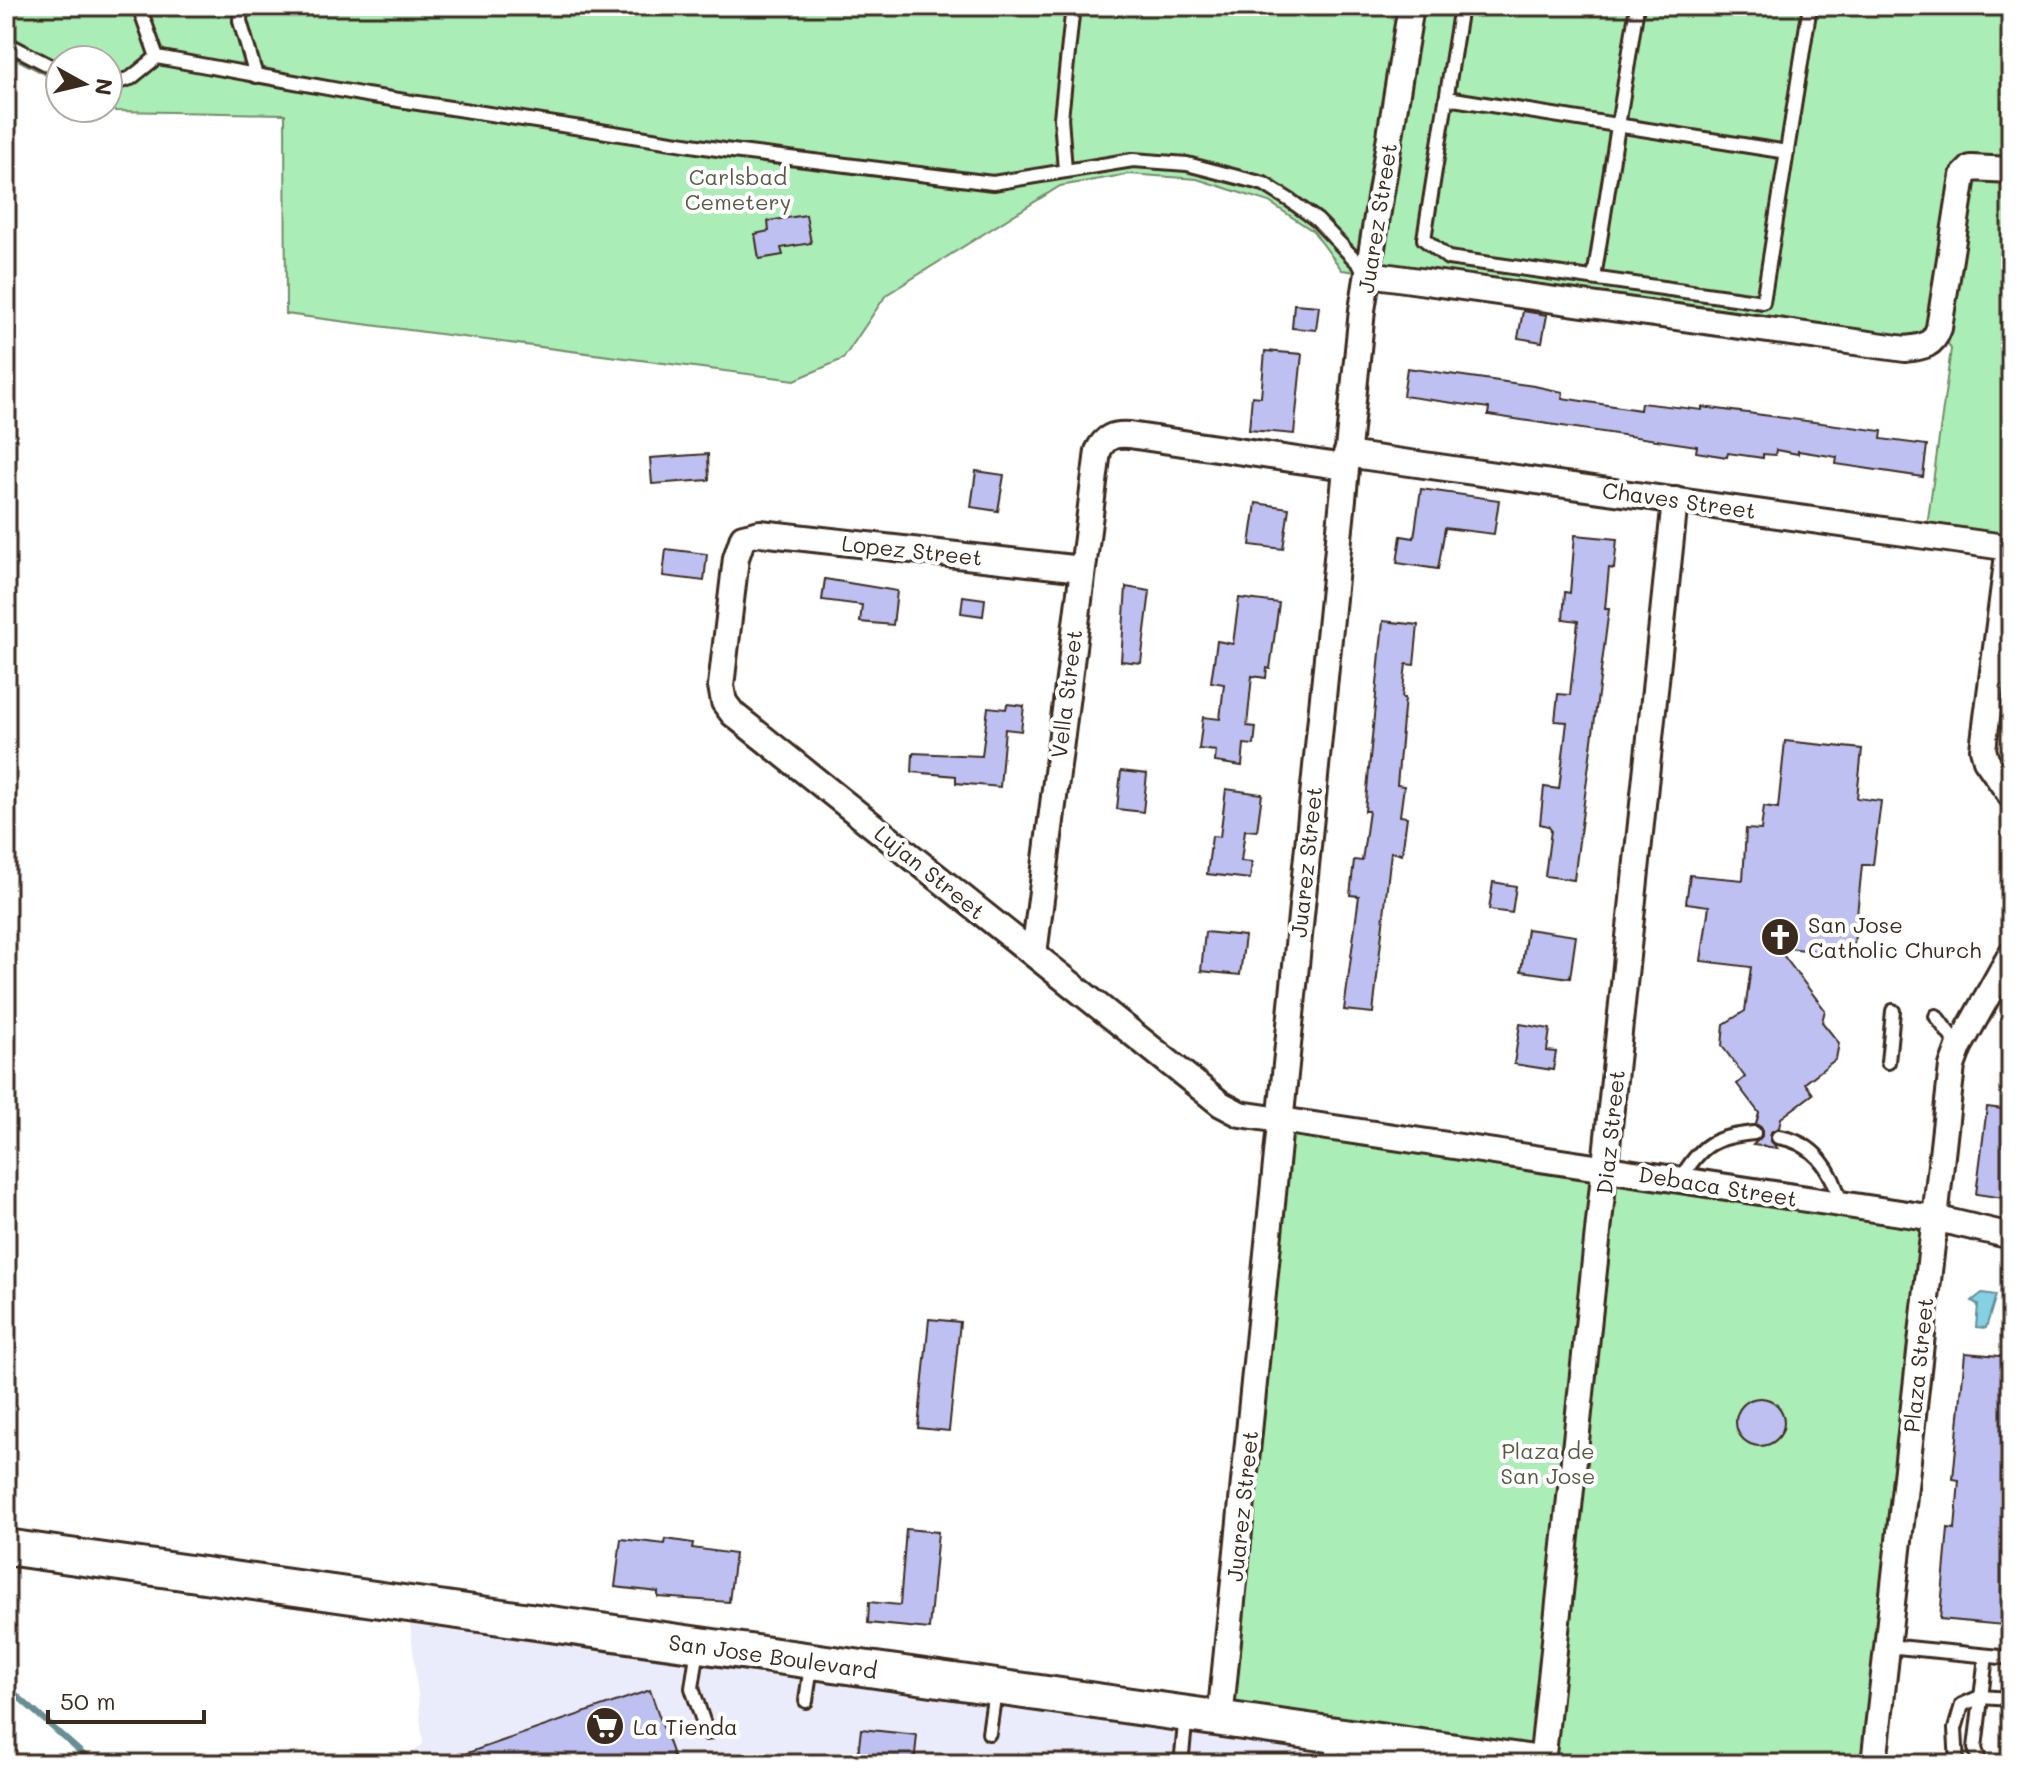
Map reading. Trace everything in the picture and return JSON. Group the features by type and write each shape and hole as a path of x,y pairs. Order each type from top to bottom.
{"street":[{"name":"Juarez Street","path":"1220,1720 1346,461 1369,274 1411,6"},
{"path":"1369,274 1905,349 1922,347 1935,339 1939,328 1963,176 1971,168 2011,170"},
{"name":"Chaves Street","path":"1107,438 1129,435 1675,500 2010,547"},
{"name":"Vella Street","path":"1034,954 1098,451 1107,438"},
{"name":"Diaz Street","path":"1541,1764 1607,1169 1675,500"},
{"name":"Lopez Street","path":"743,537 760,533 1082,569"},
{"name":"Lujan Street","path":"743,537 736,558 721,686 724,702 733,714 1221,1104 1240,1114 1281,1120"},
{"path":"2010,547 1983,749 1986,760 2011,796"},
{"name":"Plaza Street","path":"1874,1764 1952,1066 1959,1047 2011,954"},
{"name":"Debaca Street","path":"1281,1120 1934,1218 2011,1236"},
{"name":"San Jose Boulevard","path":"6,1547 1220,1720 1333,1750 1541,1764"}],"lane":[{"path":"139,6 157,57"},
{"path":"238,6 256,76"},
{"path":"1065,170 1061,118 1073,6"},
{"path":"1461,6 1424,239 1448,258 1763,302 1810,6"},
{"path":"1594,278 1637,6"},
{"path":"6,43 44,63"},
{"path":"124,80 157,57 256,76 724,150 993,183 1133,160 1187,164 1264,184 1317,220 1369,274"},
{"path":"1447,98 1787,152"},
{"path":"1888,1062 1893,1011"},
{"path":"1936,1016 1959,1047"},
{"path":"1680,1180 1707,1144 1727,1136 1754,1133"},
{"path":"1778,1137 1809,1149 1828,1165 1841,1204"},
{"path":"698,1645 692,1688 707,1733"},
{"path":"1887,1646 2011,1658"},
{"path":"1980,1764 1975,1748 1986,1656"},
{"path":"806,1701 812,1662"},
{"path":"989,1733 995,1688"},
{"path":"1957,1764 1955,1729 1962,1705 1980,1697 2011,1699"},
{"path":"1181,1764 1186,1715"}],"shaded area":[{"path":"408,1604 1507,1764 397,1764 423,1744"}],"green space":[{"name":"Carlsbad Cemetery","path":"6,6 2011,6 2011,548 1926,534 1951,349 1940,329 1935,339 1869,342 1342,270 1313,231 1269,202 1197,179 1129,174 1060,186 886,295 843,359 795,380 286,314 285,114 124,111 124,44 44,44 44,74 6,54"},
{"name":"Plaza de San Jose","path":"1281,1120 1934,1218 1874,1764 1541,1764 1220,1720"}],"water":[{"path":"1982,1293 1996,1295 1986,1328 1976,1327 1978,1305 1972,1301"}],"building":[{"path":"806,215 811,243 781,248 783,255 759,259 755,234 769,231 768,221"},
{"path":"1294,304 1319,306 1316,330 1292,328"},
{"path":"1523,311 1547,315 1542,342 1518,338"},
{"path":"1265,351 1302,354 1294,434 1249,430 1252,396 1261,397"},
{"path":"1407,368 1534,386 1563,392 1562,398 1640,410 1641,403 1702,410 1702,407 1882,431 1881,439 1927,445 1923,477 1836,464 1837,457 1798,451 1798,454 1776,450 1775,455 1763,454 1763,458 1728,453 1727,457 1696,452 1697,446 1488,415 1489,408 1403,396"},
{"path":"708,454 709,480 652,484 650,458"},
{"path":"976,471 1004,475 998,511 971,507"},
{"path":"1421,489 1499,500 1494,534 1445,528 1438,569 1397,563 1401,536 1414,538"},
{"path":"1256,503 1289,508 1283,549 1250,545"},
{"path":"1575,535 1617,539 1614,569 1609,568 1605,609 1609,609 1574,880 1545,876 1551,830 1540,824 1544,787 1559,789 1567,722 1555,721 1558,694 1570,695 1578,621 1563,619 1565,592 1570,593"},
{"path":"666,549 707,554 704,581 663,576"},
{"path":"825,579 897,591 893,625 860,622 862,605 822,600"},
{"path":"1126,587 1150,591 1141,663 1121,661"},
{"path":"963,596 985,599 983,616 961,613"},
{"path":"1239,598 1279,603 1270,669 1267,668 1266,678 1252,676 1247,726 1256,727 1254,745 1244,744 1242,766 1215,762 1216,751 1199,749 1203,717 1220,719 1224,684 1211,682 1217,641 1233,644"},
{"path":"1383,621 1418,625 1414,665 1406,664 1397,785 1404,786 1400,816 1407,817 1402,854 1391,852 1373,1013 1344,1010 1359,896 1350,895 1354,860 1362,861 1369,811 1365,811"},
{"path":"1007,704 1024,706 1021,731 1005,729 1000,787 956,783 956,776 912,772 913,753 982,756 988,707 1006,709"},
{"name":"San Jose Catholic Church","path":"1785,741 1862,749 1857,798 1881,801 1873,865 1862,865 1853,955 1777,947 1825,1010 1822,1022 1839,1043 1836,1059 1805,1083 1813,1094 1781,1118 1779,1128 1771,1132 1770,1140 1777,1148 1753,1145 1762,1136 1762,1128 1756,1124 1759,1113 1737,1084 1745,1077 1722,1046 1724,1024 1745,1011 1751,967 1701,961 1709,906 1686,903 1690,875 1743,880 1746,829 1761,830 1764,806 1778,808"},
{"path":"1121,771 1147,774 1143,812 1117,809"},
{"path":"1226,789 1262,794 1257,831 1245,830 1241,861 1252,862 1250,879 1207,874 1212,836 1220,837"},
{"path":"1493,882 1516,886 1512,913 1489,910"},
{"path":"1527,929 1576,936 1570,978 1521,971"},
{"path":"1205,932 1245,936 1240,975 1201,971"},
{"path":"1520,1024 1550,1029 1547,1051 1556,1052 1553,1070 1514,1064"},
{"path":"1987,1107 2011,1110 2011,1199 1976,1194"},
{"path":"929,1319 960,1322 949,1431 918,1428"},
{"path":"1965,1353 2011,1357 2011,1575 2008,1575 2003,1625 1940,1619 1948,1528 1955,1529 1959,1480 1953,1479"},
{"path":"1760,1398 1777,1405 1784,1422 1777,1439 1760,1446 1743,1439 1736,1422 1743,1405"},
{"path":"906,1529 938,1532 929,1629 868,1623 869,1602 900,1605"},
{"path":"621,1539 665,1544 666,1539 693,1543 692,1548 735,1554 729,1602 658,1597 658,1592 615,1587"},
{"name":"La Tienda","path":"650,1690 676,1764 445,1764 444,1761"},
{"path":"861,1729 917,1735 914,1764 857,1764"}],"waterway":[{"path":"6,1686 94,1764"}],"place":[{"name":"San Jose Catholic Church","path":"1780,937"},
{"name":"La Tienda","path":"605,1726"}]}
